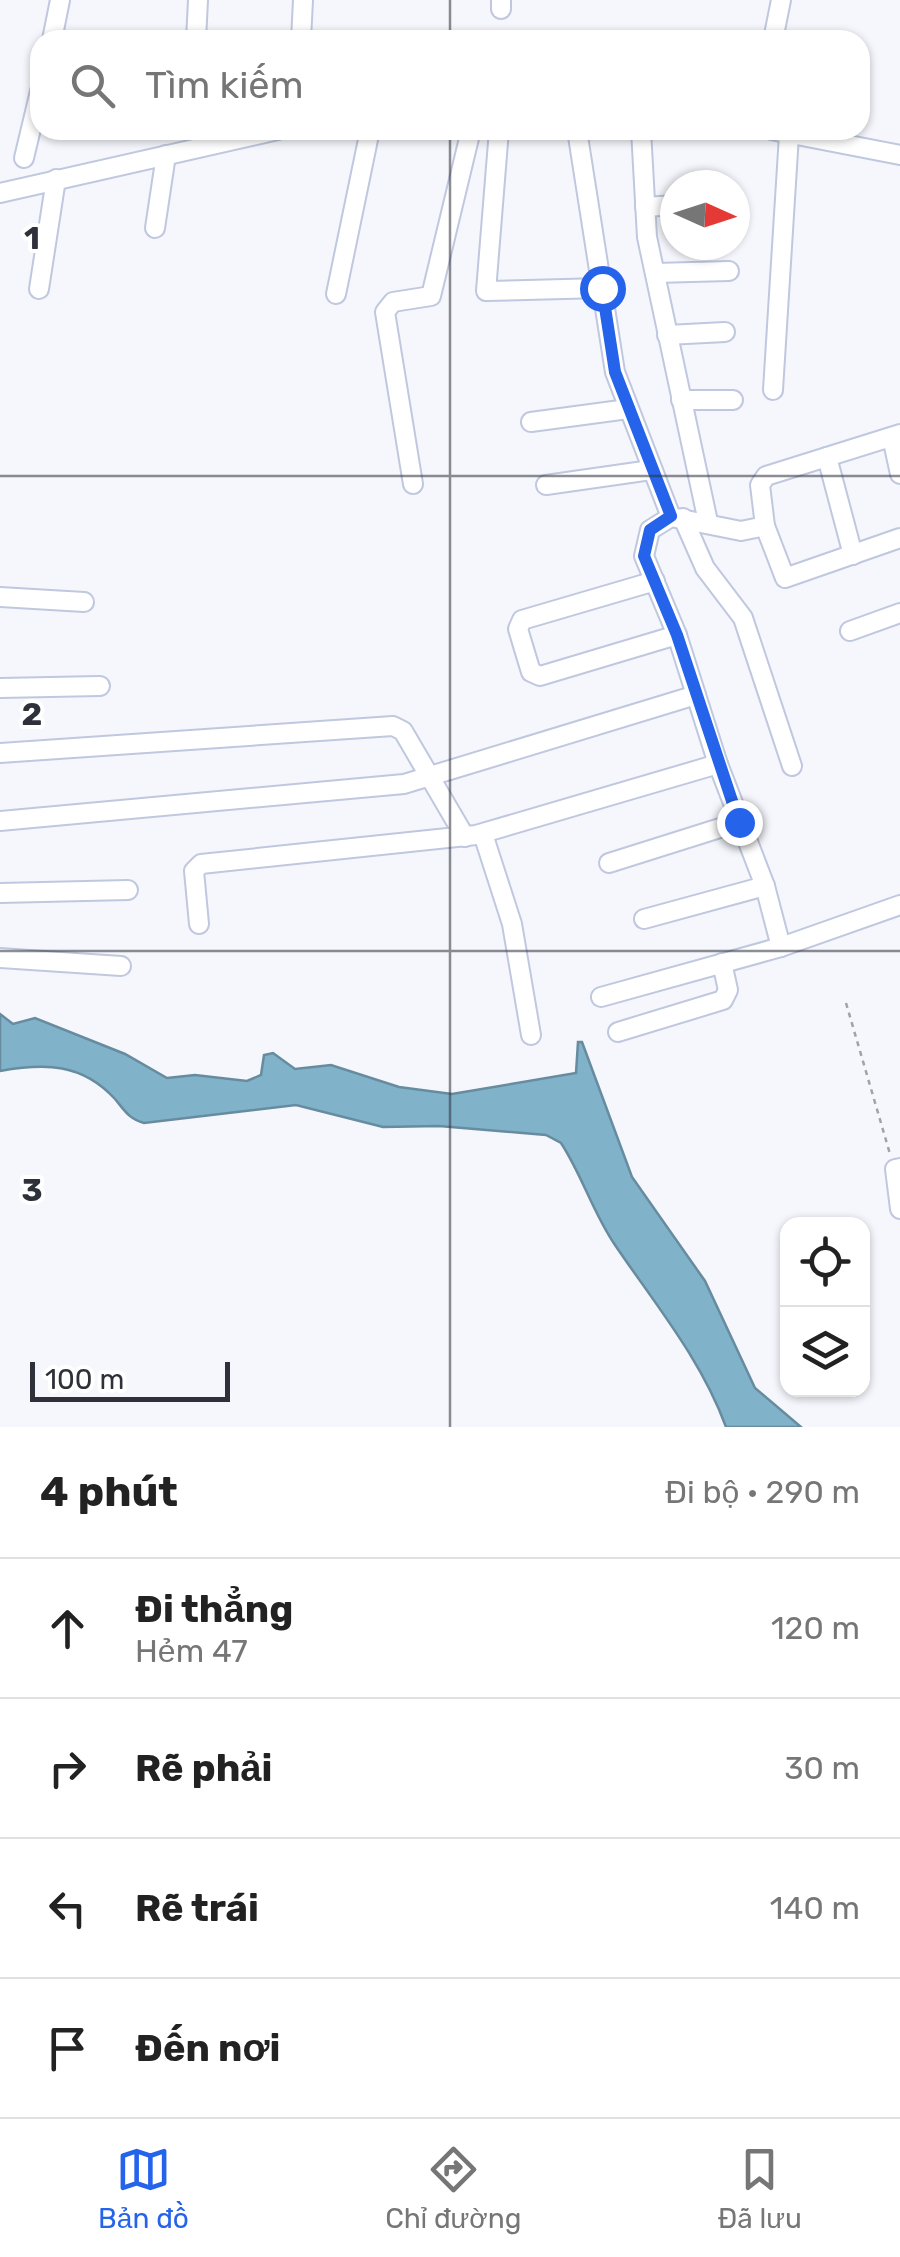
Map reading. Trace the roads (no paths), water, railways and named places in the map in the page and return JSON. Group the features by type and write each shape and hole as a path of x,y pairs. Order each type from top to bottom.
{"street":[{"path":"54,30 60,0"},
{"path":"196,30 198,0"},
{"path":"302,30 303,0"},
{"path":"775,30 781,0"},
{"path":"24,158 30,133"},
{"path":"0,193 166,155 196,140"},
{"path":"336,294 368,140"},
{"path":"413,484 385,312 392,302 431,296 469,140"},
{"path":"498,140 486,291 602,288"},
{"path":"578,140 615,372 651,470 705,568 743,618 792,766"},
{"path":"641,140 654,272 708,522"},
{"path":"773,390 780,140"},
{"path":"822,140 900,155"},
{"path":"155,228 166,155"},
{"path":"39,289 56,180"},
{"path":"645,206 660,206"},
{"path":"654,272 728,271"},
{"path":"668,335 726,332"},
{"path":"681,400 734,400"},
{"path":"531,422 628,409"},
{"path":"900,474 896,436 762,480 765,526 786,578 900,538"},
{"path":"827,457 852,555"},
{"path":"546,485 651,470"},
{"path":"765,526 741,531 677,517 650,530 644,542 644,556 677,635 718,764 765,886 782,947"},
{"path":"656,581 522,620 518,630 530,672 540,676 677,635"},
{"path":"0,597 84,602"},
{"path":"850,632 900,613"},
{"path":"0,688 100,686"},
{"path":"0,821 433,779 696,695"},
{"path":"0,754 392,726 403,731 433,779 480,834 512,924 531,1036"},
{"path":"199,924 194,872 201,864 480,834 718,764"},
{"path":"609,863 739,822"},
{"path":"644,919 765,886"},
{"path":"0,893 128,890"},
{"path":"601,997 782,947 891,910"},
{"path":"0,958 121,966"},
{"path":"618,1032 723,1000 728,990 722,964"},
{"path":"898,1169 900,1208"}],"water":[{"path":"0,1014 13,1024 35,1018 125,1054 167,1078 195,1075 247,1081 261,1075 264,1055 273,1053 295,1069 331,1065 399,1087 452,1094 576,1073 578,1042 582,1042 632,1177 705,1281 755,1388 801,1427 726,1427 704,1378 607,1233 561,1143 546,1135 439,1126 383,1127 296,1105 144,1123 131,1117 102,1087 76,1072 47,1067 0,1071"}]}
